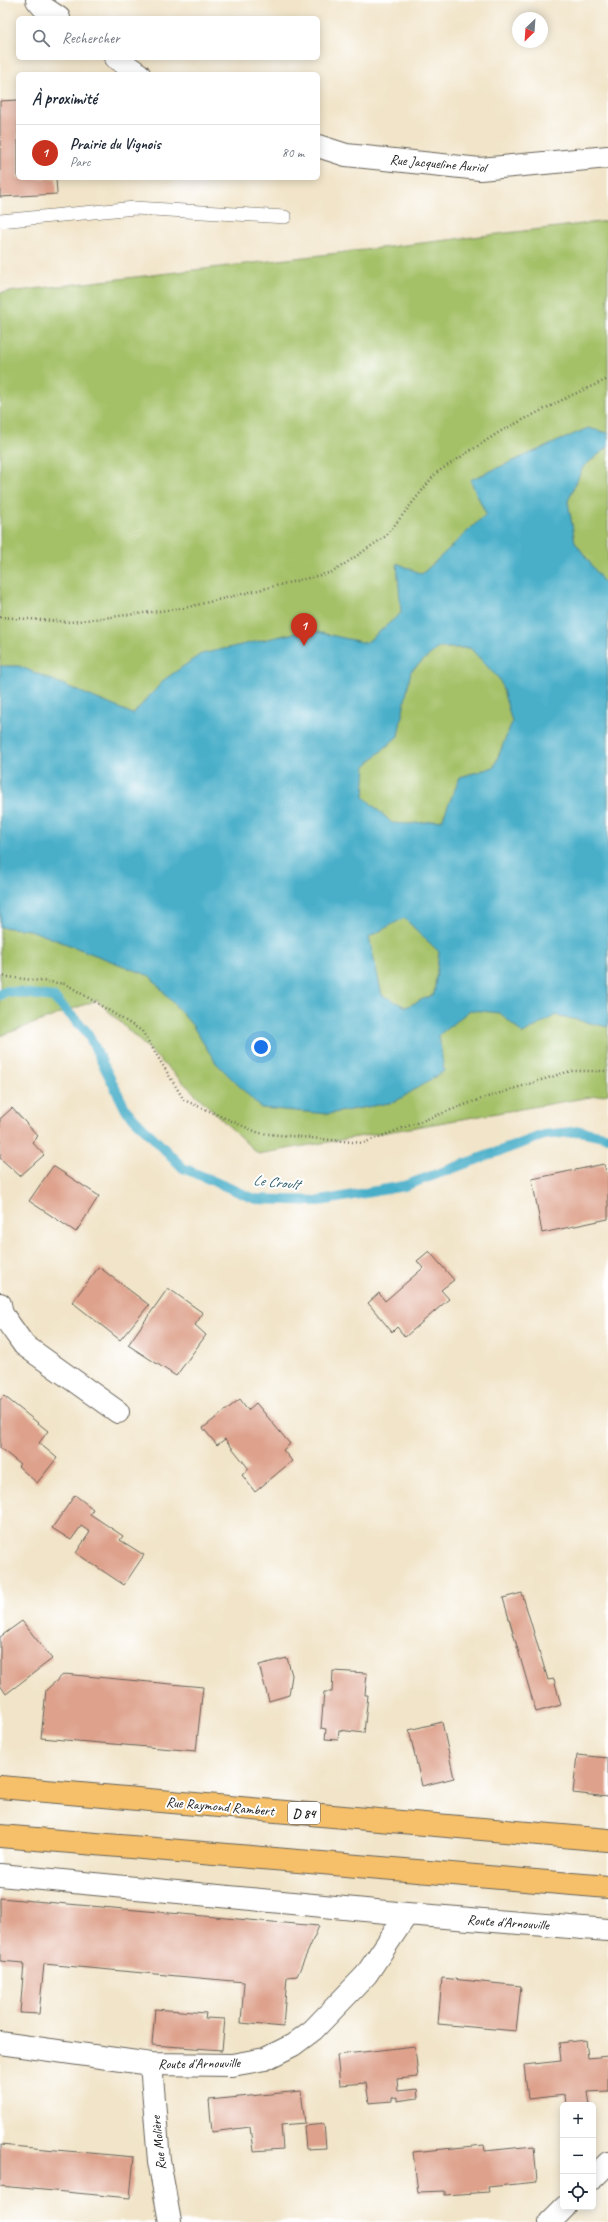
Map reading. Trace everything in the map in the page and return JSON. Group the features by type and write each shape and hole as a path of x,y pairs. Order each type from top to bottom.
{"main road":[{"name":"Rue Raymond Rambert","path":"0,1787 608,1840"},
{"path":"0,1836 608,1887"}],"street":[{"path":"37,0 43,7 56,16"},
{"path":"119,60 136,72"},
{"name":"Rue Jacqueline Auriol","path":"320,147 346,155 480,169 608,157"},
{"path":"0,1304 2,1314 24,1345 118,1412"},
{"name":"Route d'Arnouville","path":"0,1875 407,1914 608,1930"},
{"name":"Route d'Arnouville","path":"0,2043 151,2064 232,2065 265,2059 293,2046 313,2030 366,1975 407,1914"},
{"name":"Rue Molière","path":"151,2064 159,2161 170,2222"},
{"path":"596,2175 608,2163"},
{"path":"550,2222 562,2210"}],"lane":[{"path":"0,221 136,208 285,216"}],"path":[{"path":"0,616 70,622 184,608 333,572 386,536 436,473 501,431 572,395 608,379"},
{"path":"0,976 66,984 142,1031 184,1100 259,1134 363,1143 475,1101 570,1070 608,1071"}],"green space":[{"path":"608,221 608,1094 258,1154 97,1000 0,1036 0,293"}],"water":[{"path":"588,428 608,433 608,447 583,467 568,501 575,542 608,588 608,1027 556,1015 523,1034 500,1013 470,1010 439,1035 444,1071 395,1102 328,1114 261,1108 216,1063 192,1025 150,976 30,930 0,927 0,666 19,666 133,714 165,679 201,654 308,630 366,643 401,613 397,563 422,574 486,514 470,480","holes":["438,648 470,648 500,680 512,722 494,767 460,777 442,820 409,824 392,823 364,797 366,765 398,736 411,671","404,918 439,952 434,994 406,1007 382,995 369,937"]}],"building":[{"path":"16,100 16,180 56,180 57,194 0,197 0,101"},
{"path":"12,1108 38,1136 32,1142 44,1155 20,1176 0,1158 0,1119"},
{"path":"604,1164 608,1176 608,1219 542,1233 532,1179"},
{"path":"53,1166 99,1196 76,1232 29,1201"},
{"path":"429,1251 454,1280 441,1290 449,1299 405,1337 397,1327 392,1332 368,1303 379,1293 385,1301 423,1268 417,1261"},
{"path":"99,1267 149,1305 120,1340 72,1302"},
{"path":"168,1288 203,1313 195,1325 206,1335 176,1376 128,1345"},
{"path":"4,1396 48,1431 39,1443 57,1458 37,1483 18,1466 20,1464 0,1448 0,1400"},
{"path":"240,1399 248,1410 256,1403 290,1444 283,1450 292,1461 255,1492 242,1475 249,1469 225,1439 217,1445 203,1428"},
{"path":"75,1495 93,1509 90,1514 123,1536 120,1540 144,1555 124,1585 76,1553 90,1532 81,1526 71,1540 52,1528"},
{"path":"522,1593 548,1680 554,1679 561,1705 536,1712 503,1598"},
{"path":"22,1621 52,1659 6,1694 0,1685 0,1637"},
{"path":"287,1658 292,1675 289,1695 269,1701 259,1665"},
{"path":"333,1671 367,1673 365,1695 368,1695 364,1733 339,1730 338,1740 325,1739 326,1729 321,1728 324,1692 332,1692"},
{"path":"64,1674 203,1687 196,1751 41,1738 46,1690"},
{"path":"442,1722 454,1778 422,1786 409,1730"},
{"path":"577,1755 608,1758 608,1797 573,1793"},
{"path":"0,1898 319,1926 297,1976 287,1977 283,2027 241,2023 244,1982 44,1964 39,2014 20,2013 24,1963 0,1961"},
{"path":"442,1978 521,1986 516,2031 438,2024"},
{"path":"155,2009 206,2013 205,2018 225,2019 222,2050 152,2045"},
{"path":"586,2040 588,2058 608,2056 608,2091 588,2092 590,2102 566,2102 565,2095 528,2099 524,2065 561,2061 559,2043"},
{"path":"415,2046 418,2077 397,2079 398,2091 417,2089 418,2098 397,2101 397,2097 392,2098 392,2101 369,2103 366,2083 340,2085 337,2055"},
{"path":"301,2091 305,2123 281,2125 283,2149 253,2151 250,2127 212,2132 209,2100"},
{"path":"324,2124 326,2148 306,2149 304,2126"},
{"path":"0,2145 134,2157 130,2198 0,2186"},
{"path":"484,2145 485,2151 534,2146 537,2182 488,2187 489,2192 445,2195 445,2191 418,2192 413,2152"}],"waterway":[{"name":"Le Croult","path":"0,995 6,991 53,997 87,1032 126,1110 183,1168 255,1199 320,1201 404,1186 544,1135 580,1131 608,1137"}],"place":[{"name":"Prairie du Vignois","path":"304,646"}]}
